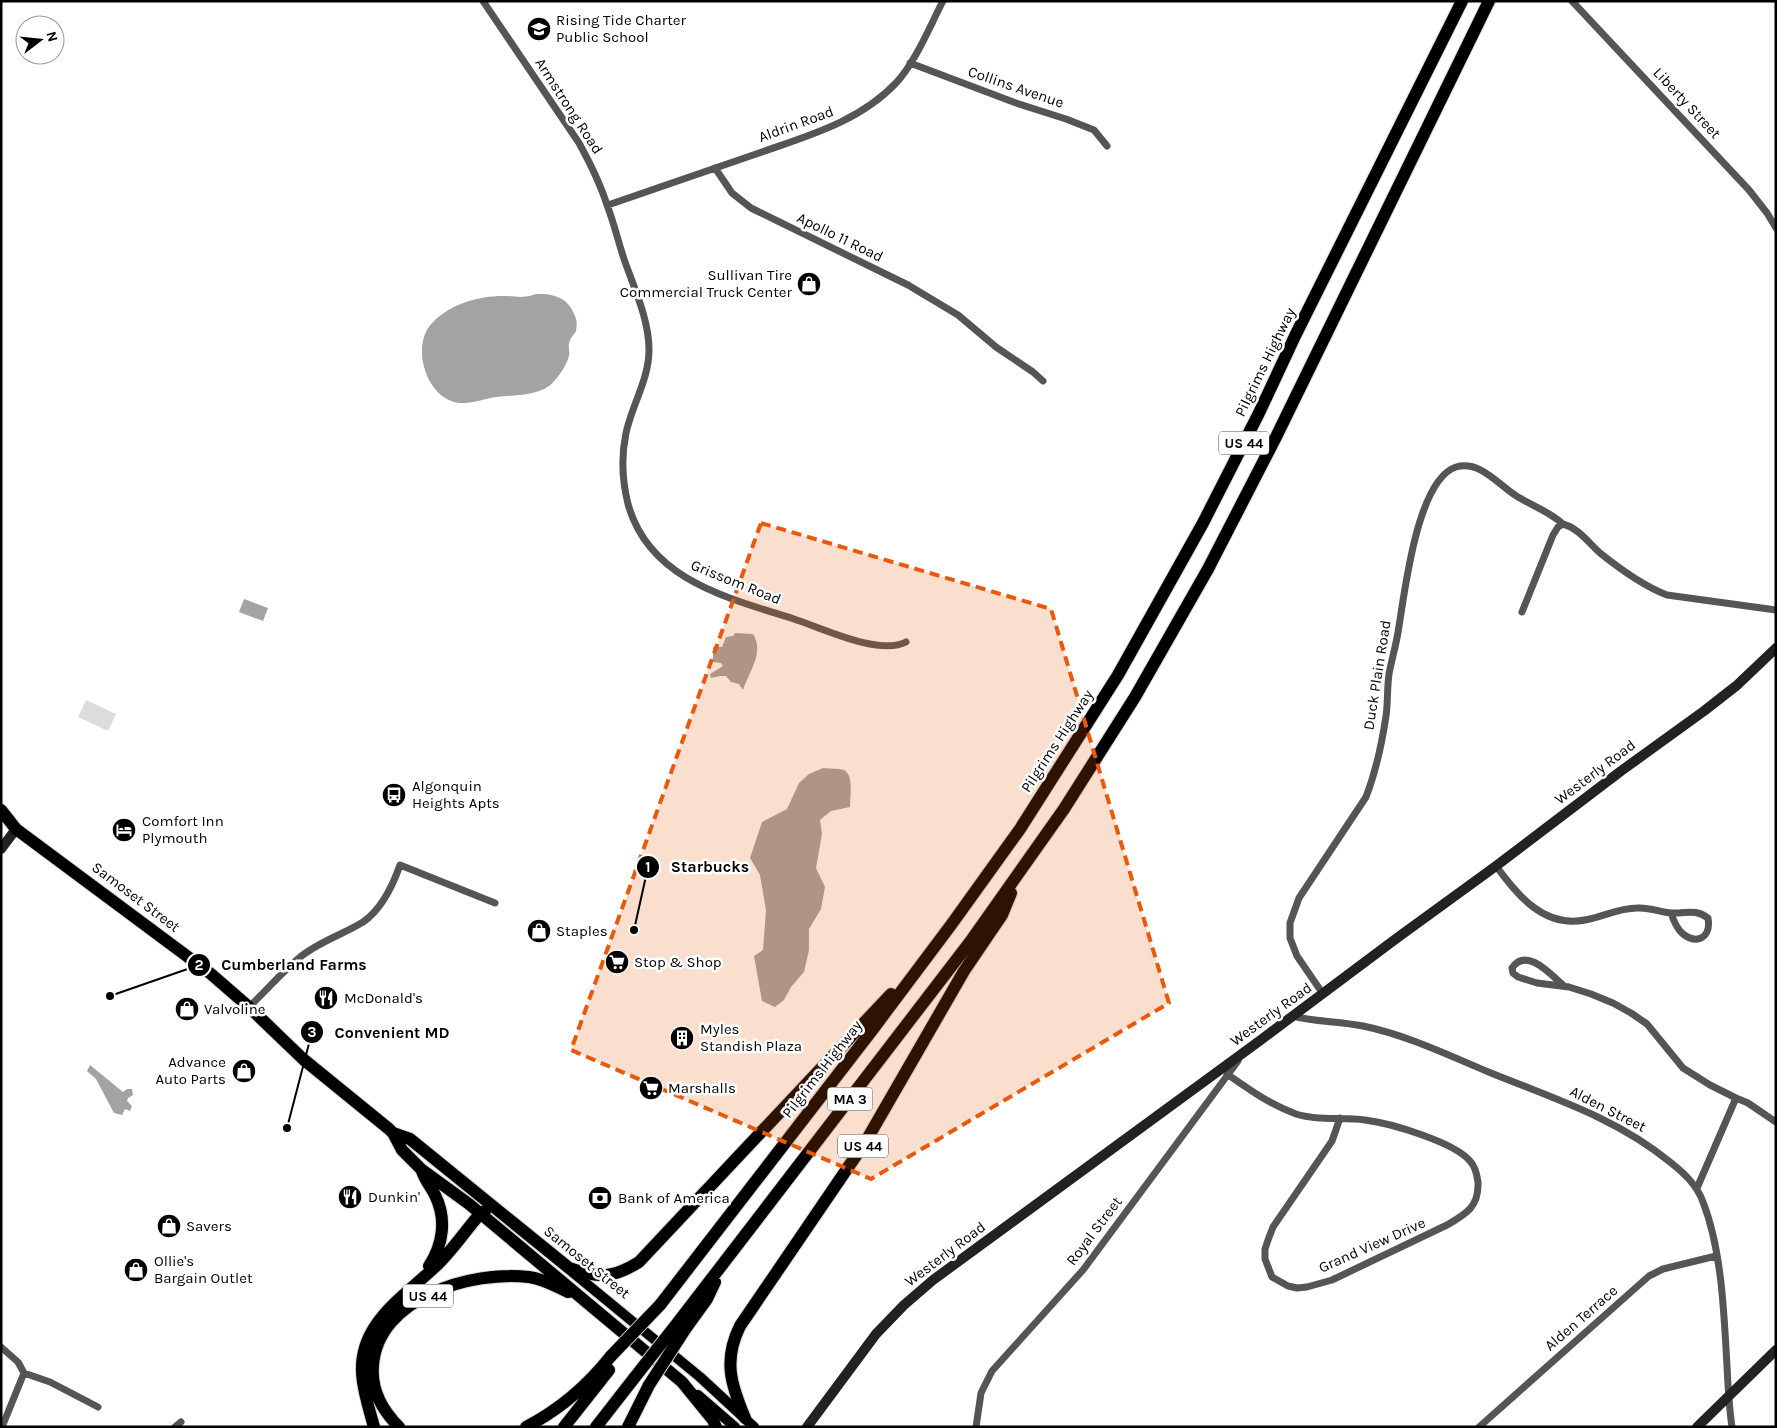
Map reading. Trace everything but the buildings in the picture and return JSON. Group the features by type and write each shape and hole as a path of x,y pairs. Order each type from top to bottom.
{"highway":[{"name":"Pilgrims Highway","path":"614,1358 660,1305 936,946 1020,829 1118,675 1164,596 1259,414 1295,336 1462,1"},
{"name":"US 44","path":"749,1422 735,1392 730,1368 732,1348 740,1326 880,1119 964,971 1002,915 1018,875 1064,809 1135,697 1208,569 1276,437 1489,1"},
{"name":"Samoset Street","path":"1,810 16,829 200,965 249,1007 303,1058 393,1133 410,1139 569,1268"},
{"name":"Samoset Street","path":"1,825 16,829"},
{"name":"MA 3","path":"682,1324 707,1300 722,1265 904,1030 1018,875"},
{"path":"569,1268 589,1275 606,1276 618,1273 639,1262 936,946"},
{"name":"Samoset Street","path":"393,1133 402,1150 421,1169 470,1204 682,1382"},
{"path":"421,1169 439,1204 442,1226 437,1251 423,1277"},
{"path":"374,1427 363,1381 362,1367 369,1338 375,1325 382,1316 435,1267 480,1214 492,1207"},
{"name":"US 44","path":"399,1427 385,1411 378,1397 373,1382 373,1360 378,1343 385,1330 398,1315 408,1308 435,1292 461,1282 503,1276 541,1279 584,1299"},
{"path":"596,1427 634,1377 682,1324"},
{"path":"628,1427 648,1385 682,1324"},
{"path":"564,1427 614,1358"},
{"name":"US 44","path":"526,1427 565,1402 614,1358"},
{"path":"682,1382 714,1420 716,1427"}],"main road":[{"name":"Samoset Street","path":"569,1268 667,1348 749,1422"},
{"name":"Samoset Street","path":"682,1382 735,1427"}],"street":[{"name":"Armstrong Road","path":"483,1 579,143 608,205"},
{"name":"Aldrin Road","path":"608,205 817,132 858,114 885,94 897,82 910,63 943,1"},
{"name":"Liberty Street","path":"1572,1 1739,179 1776,228"},
{"name":"Collins Avenue","path":"910,63 1094,130 1107,146"},
{"name":"Apollo 11 Road","path":"715,168 732,193 751,208 908,285 963,319 996,347 1016,359 1043,381"},
{"name":"Grissom Road","path":"608,205 646,324 648,337 649,350 646,375 626,432 622,458 623,483 630,511 646,543 669,567 689,580 715,592 871,644 894,647 906,642"},
{"name":"Duck Plain Road","path":"1323,994 1297,956 1290,938 1290,923 1299,898 1366,797 1372,782 1386,716 1389,675 1414,542 1422,514 1434,486 1440,478 1456,467 1474,468 1491,477 1516,497 1573,528 1615,565 1653,590 1667,595 1776,610"},
{"path":"1522,612 1553,535 1558,527 1563,524"},
{"name":"Westerly Road","path":"807,1427 868,1343 913,1296 963,1257 1496,866 1620,771 1736,686 1776,648"},
{"path":"1,849 16,829"},
{"path":"249,1007 299,958 316,946 364,921 379,907 400,865 495,903"},
{"path":"1496,866 1523,900 1536,910 1562,920 1572,922 1585,920 1638,908 1670,913 1687,911 1702,913 1708,918 1709,928 1707,934 1703,938 1689,937 1680,932 1670,913"},
{"path":"1564,986 1544,968 1532,961 1519,962 1512,968 1513,973 1518,977 1536,983 1564,986 1613,1003 1631,1013 1647,1024 1682,1068 1710,1085 1748,1103 1776,1122"},
{"name":"Alden Street","path":"1292,1016 1309,1020 1363,1026 1398,1036 1588,1111 1622,1128 1659,1153 1687,1177 1703,1201 1710,1222 1722,1287 1732,1427"},
{"name":"Royal Street","path":"976,1427 981,1393 992,1371 1083,1270 1244,1052"},
{"name":"Grand View Drive","path":"1227,1074 1259,1097 1298,1114 1366,1120 1389,1125 1447,1146 1471,1161 1477,1175 1476,1201 1464,1214 1447,1225 1332,1280 1307,1287 1288,1286 1272,1277 1264,1259 1265,1249 1273,1227 1332,1141 1340,1118"},
{"path":"1696,1188 1736,1098"},
{"name":"Alden Terrace","path":"1478,1427 1649,1276 1663,1269 1716,1256"},
{"path":"1,1347 18,1362 24,1373 50,1382 98,1408"},
{"path":"1696,1427 1776,1350"},
{"path":"2,1427 24,1373"},
{"path":"175,1427 181,1422"}],"highlighted area":[{"path":"761,523 1051,609 1169,1003 871,1179 571,1050"}],"shaded area":[{"path":"549,294 565,301 576,319 576,331 569,342 568,359 552,384 535,392 493,397 468,403 454,402 440,394 433,386 423,364 423,341 433,322 448,310 475,299 494,296 523,297"},
{"path":"244,599 268,608 263,621 239,612"},
{"path":"735,633 753,634 757,648 754,663 743,690 739,684 731,682 726,676 711,678 710,674 723,666 721,663 713,662 713,647 722,647 726,637 733,636"},
{"path":"86,700 116,714 108,731 78,717"},
{"path":"823,768 842,769 847,773 851,787 850,807 831,811 820,820 822,834 816,868 825,887 821,909 809,929 809,950 804,972 791,987 784,1000 775,1007 762,1001 754,956 763,950 766,910 760,875 750,858 762,822 787,809 799,783 809,774"},
{"path":"90,1065 123,1092 127,1089 132,1089 133,1095 127,1101 132,1106 130,1111 125,1109 122,1115 114,1113 96,1079 87,1071"}],"place":[{"name":"Rising Tide Charter Public School","path":"539,29"},
{"name":"Sullivan Tire Commercial Truck Center","path":"809,284"},
{"name":"Algonquin Heights Apts","path":"394,795"},
{"name":"Comfort Inn Plymouth","path":"124,830"},
{"name":"Starbucks","path":"634,930"},
{"name":"Staples","path":"539,931"},
{"name":"Stop & Shop","path":"617,962"},
{"name":"Cumberland Farms","path":"110,996"},
{"name":"McDonald's","path":"326,998"},
{"name":"Valvoline","path":"187,1009"},
{"name":"Myles Standish Plaza","path":"682,1038"},
{"name":"Advance Auto Parts","path":"244,1071"},
{"name":"Marshalls","path":"651,1088"},
{"name":"Convenient MD","path":"287,1128"},
{"name":"Dunkin'","path":"350,1197"},
{"name":"Bank of America","path":"600,1198"},
{"name":"Savers","path":"169,1226"},
{"name":"Ollie's Bargain Outlet","path":"136,1270"}]}
